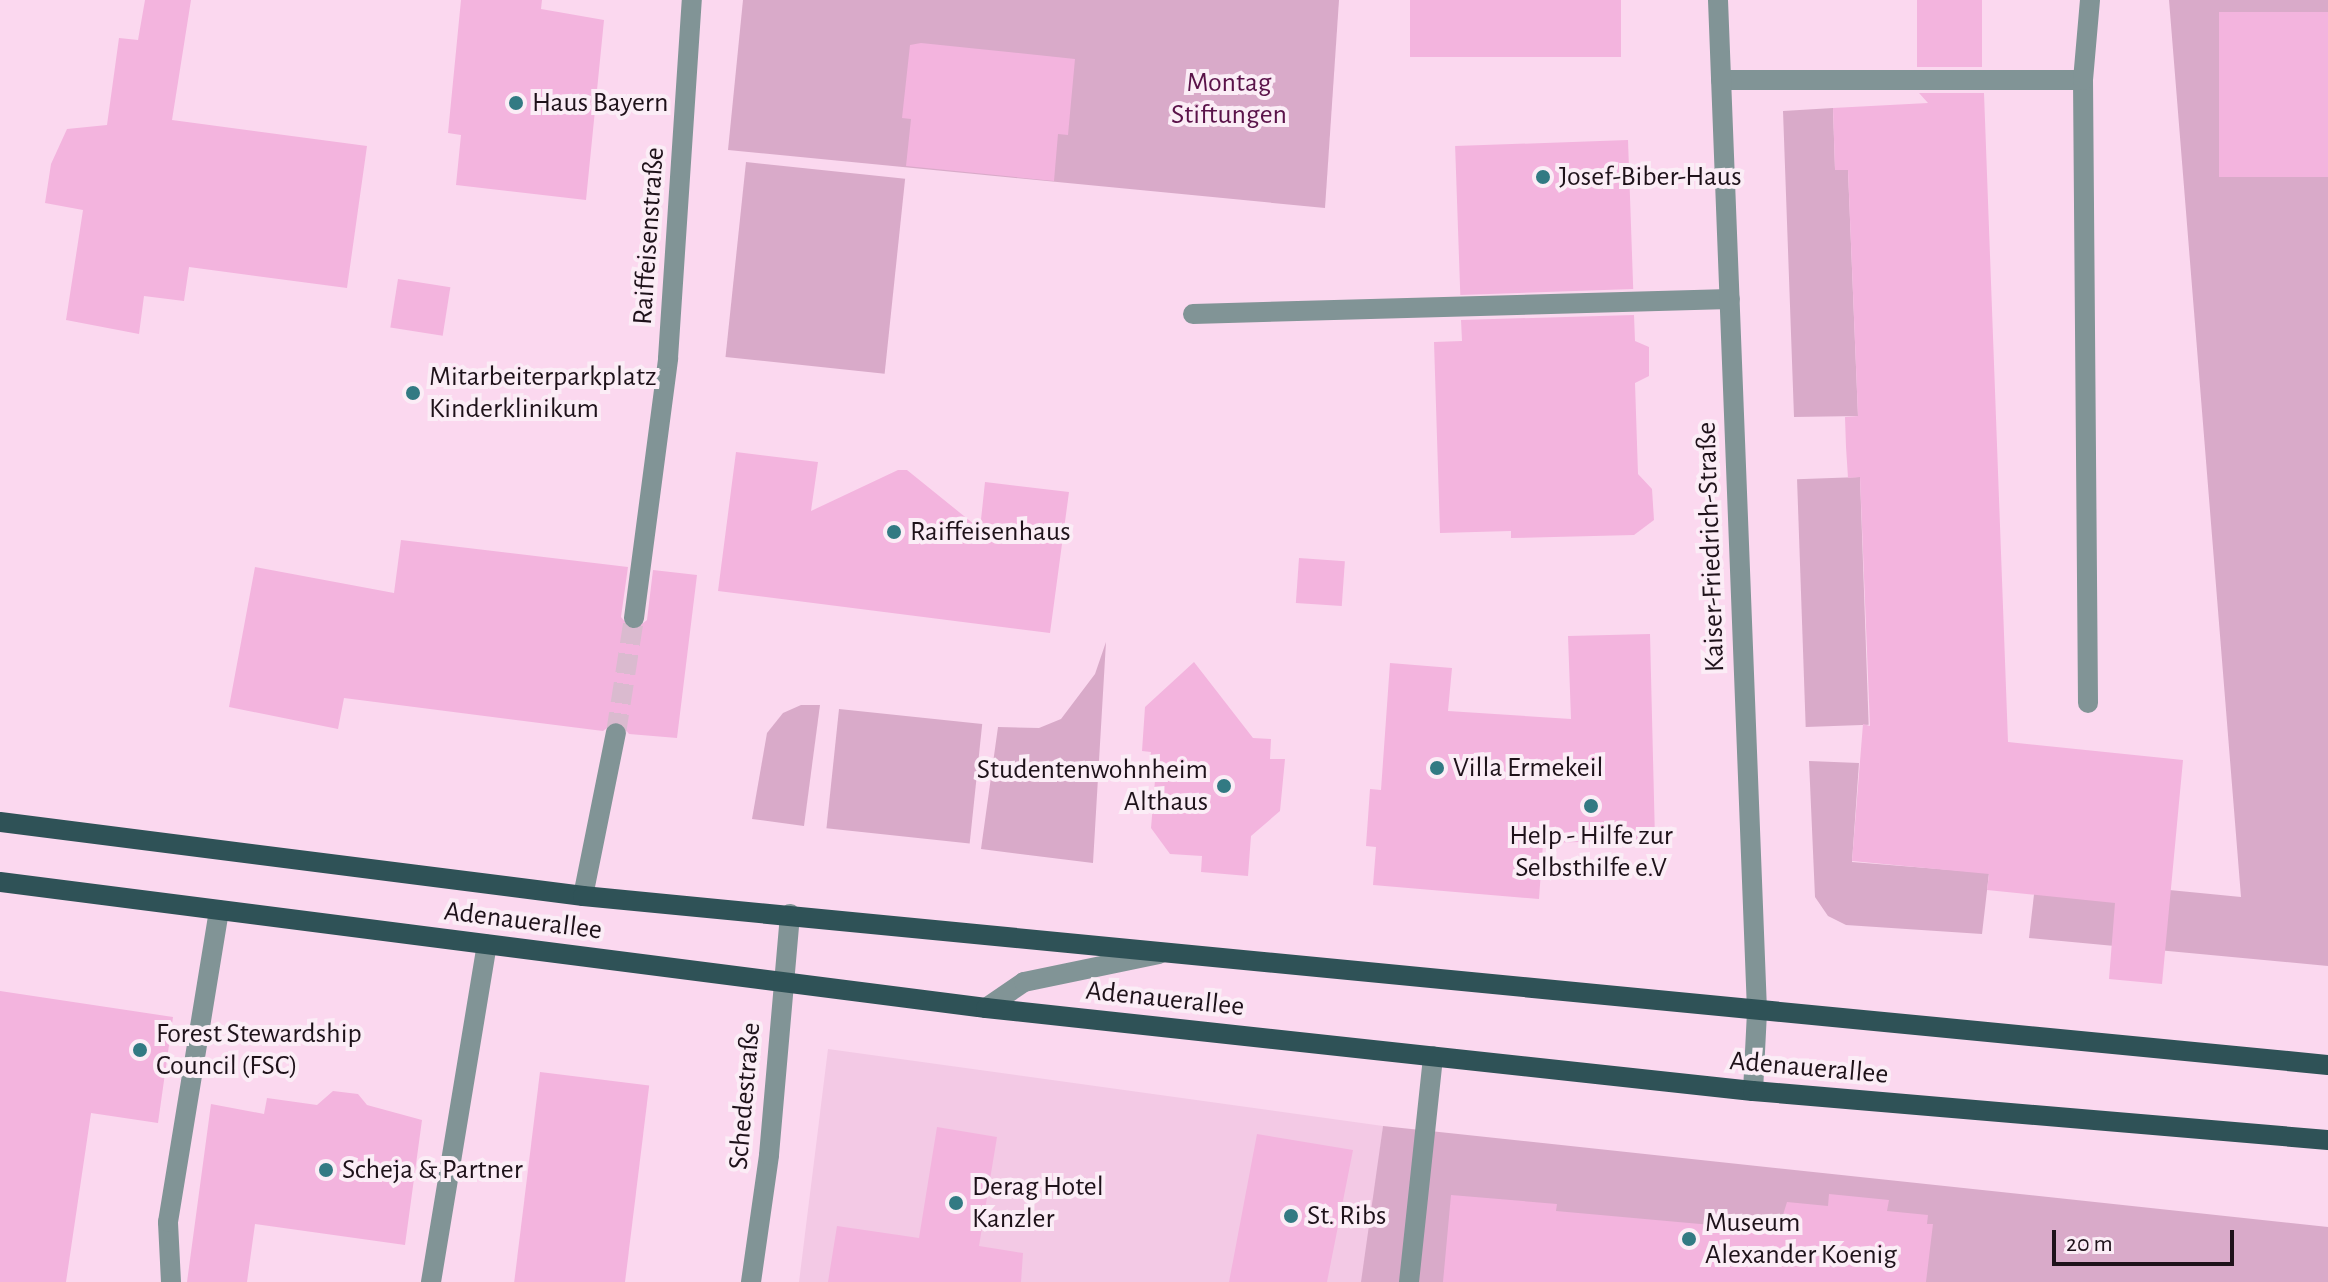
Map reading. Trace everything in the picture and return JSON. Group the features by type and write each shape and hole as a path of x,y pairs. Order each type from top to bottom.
{"main road":[{"name":"Adenauerallee","path":"0,822 583,896 2328,1065"},
{"name":"Adenauerallee","path":"0,882 986,1008 1753,1091 2328,1140"}],"street":[{"name":"Raiffeisenstraße","path":"634,618 668,358 692,0"},
{"name":"Kaiser-Friedrich-Straße","path":"1718,0 1757,1012 1753,1091"},
{"path":"2088,703 2083,80 2090,0"},
{"path":"1721,80 2083,80"},
{"path":"1193,314 1730,299"},
{"path":"583,896 616,733"},
{"path":"171,1282 168,1222 219,910"},
{"name":"Schedestraße","path":"751,1282 790,914"},
{"path":"431,1282 487,945"},
{"path":"986,1008 1024,982 1163,953"},
{"path":"1409,1282 1433,1056"}],"shaded area":[{"path":"828,1049 1383,1126 1364,1282 799,1282"}],"green space":[{"name":"Montag Stiftungen","path":"743,0 1339,0 1325,208 728,150"},
{"path":"2169,0 2328,0 2328,966 2029,938 2036,877 2241,897"},
{"path":"1833,108 1835,169 1848,170 1858,416 1794,417 1783,111"},
{"path":"746,162 905,179 885,374 726,357"},
{"path":"1860,477 1869,725 1806,727 1797,479"},
{"path":"1106,642 1093,863 981,849 998,727 1039,728 1061,719 1095,674"},
{"path":"801,705 820,705 804,826 752,819 767,733 783,713"},
{"path":"839,709 982,724 970,843 826,828"},
{"path":"1809,761 1859,763 1852,862 1989,873 1982,934 1846,925 1828,916 1815,897"},
{"path":"1383,1126 2328,1227 2328,1282 1361,1282"}],"building":[{"path":"145,0 191,0 172,120 367,146 347,288 189,267 184,301 144,296 139,334 66,320 83,210 45,203 51,164 67,129 107,125 119,38 138,40"},
{"name":"Haus Bayern","path":"461,0 542,0 541,9 604,20 586,200 456,185 461,135 448,133"},
{"path":"1410,0 1621,0 1621,57 1410,57"},
{"path":"1917,0 1982,0 1982,67 1917,67"},
{"path":"2219,12 2328,12 2328,177 2219,177"},
{"path":"921,43 1075,59 1068,135 1058,134 1054,181 906,166 911,119 902,118 910,45"},
{"path":"1919,93 1984,93 2008,742 2183,760 2162,984 2109,979 2115,903 1987,890 1989,874 1852,861 1863,724 1870,726 1860,477 1848,478 1846,447 1845,417 1858,416 1848,170 1835,170 1833,108 1928,103"},
{"name":"Josef-Biber-Haus","path":"1628,140 1633,289 1460,295 1455,146"},
{"path":"398,279 450,287 443,336 390,327"},
{"path":"1634,315 1635,341 1649,347 1649,376 1635,383 1638,474 1652,489 1654,520 1634,535 1511,538 1511,531 1440,533 1434,342 1462,341 1461,320"},
{"name":"Raiffeisenhaus","path":"736,452 818,462 811,511 898,470 907,470 980,529 985,482 1069,492 1050,633 718,591"},
{"path":"401,540 628,567 621,617 633,631 647,620 653,570 697,575 677,738 629,734 618,720 603,731 344,698 338,729 229,707 255,567 394,593"},
{"path":"1299,558 1345,561 1342,606 1296,603"},
{"path":"1650,634 1655,840 1543,843 1539,899 1373,885 1376,847 1366,846 1370,789 1381,790 1390,663 1452,668 1448,711 1571,719 1568,636"},
{"name":"Studentenwohnheim Althaus","path":"1194,662 1253,738 1271,739 1270,759 1285,759 1280,811 1251,836 1248,876 1201,872 1202,856 1170,854 1151,828 1156,768 1149,767 1151,752 1142,751 1145,707"},
{"path":"0,991 173,1017 158,1123 91,1113 66,1282 0,1282"},
{"path":"540,1072 649,1085 625,1282 514,1282"},
{"path":"333,1091 358,1094 367,1105 422,1120 405,1245 255,1224 247,1282 187,1282 211,1104 264,1114 267,1098 317,1105"},
{"name":"Derag Hotel Kanzler","path":"937,1127 997,1137 979,1246 1023,1253 1021,1282 828,1282 837,1226 919,1238"},
{"name":"St. Ribs","path":"1257,1134 1353,1150 1327,1282 1229,1282"},
{"name":"Museum Alexander Koenig","path":"1829,1194 1889,1200 1887,1211 1928,1215 1927,1224 1933,1224 1926,1282 1443,1282 1451,1195 1557,1204 1556,1211 1778,1231 1787,1202 1828,1206"}],"tunnel":[{"path":"616,733 634,618"}],"place":[{"name":"Haus Bayern","path":"516,103"},
{"name":"Josef-Biber-Haus","path":"1543,177"},
{"name":"Mitarbeiterparkplatz Kinderklinikum","path":"413,393"},
{"name":"Raiffeisenhaus","path":"894,532"},
{"name":"Villa Ermekeil","path":"1437,768"},
{"name":"Studentenwohnheim Althaus","path":"1224,786"},
{"name":"Help - Hilfe zur Selbsthilfe e.V","path":"1591,806"},
{"name":"Forest Stewardship Council (FSC)","path":"140,1050"},
{"name":"Scheja & Partner","path":"326,1170"},
{"name":"Derag Hotel Kanzler","path":"956,1203"},
{"name":"St. Ribs","path":"1291,1216"},
{"name":"Museum Alexander Koenig","path":"1689,1239"}]}
